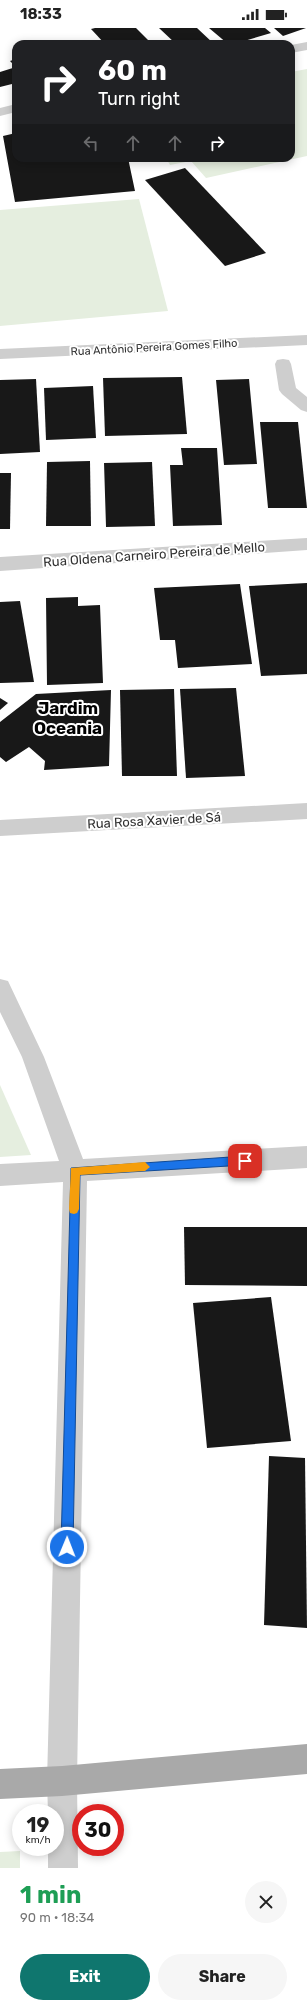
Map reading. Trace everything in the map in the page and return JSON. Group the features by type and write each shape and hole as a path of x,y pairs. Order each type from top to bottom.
{"main road":[{"path":"0,1784 62,1781 307,1758"}],"street":[{"path":"295,48 307,46"},
{"path":"0,112 12,109"},
{"name":"Rua Antônio Pereira Gomes Filho","path":"0,354 307,340"},
{"path":"283,364 288,390 307,406"},
{"name":"Rua Oldena Carneiro Pereira de Mello","path":"0,564 307,544"},
{"name":"Rua Rosa Xavier de Sá","path":"0,828 307,811"},
{"path":"0,988 33,1057 75,1171 62,1781 63,1868"},
{"path":"0,1175 307,1157"}],"green space":[{"path":"307,69 307,156 295,159 295,71"},
{"path":"168,162 186,162 170,165"},
{"path":"192,162 279,162 206,178"},
{"path":"139,199 168,311 0,326 0,210"},
{"path":"0,1085 31,1155 0,1157"},
{"path":"12,1851 12,1856 20,1856 20,1868 0,1868 0,1852"}],"building":[{"path":"136,28 148,40 101,40 91,29"},
{"path":"159,28 197,28 210,40 172,40"},
{"path":"209,28 265,28 271,33 247,40 223,40"},
{"path":"274,28 306,28 283,36"},
{"path":"12,68 12,84 0,87 0,72"},
{"path":"12,134 12,162 129,162 135,191 15,202 3,136"},
{"path":"185,168 266,253 225,266 145,180"},
{"path":"182,377 187,434 105,436 103,378"},
{"path":"36,379 40,452 0,454 0,380"},
{"path":"249,379 257,464 224,465 216,380"},
{"path":"93,386 96,438 46,440 44,388"},
{"path":"260,422 298,422 307,508 268,508"},
{"path":"181,448 217,448 222,525 173,526 170,465 183,465"},
{"path":"90,461 91,526 46,526 47,462"},
{"path":"152,462 155,526 106,527 104,463"},
{"path":"0,473 11,473 10,529 0,529"},
{"path":"307,583 307,674 261,676 249,586"},
{"path":"240,584 252,664 178,668 175,640 160,640 154,588"},
{"path":"78,597 78,606 100,605 103,683 47,685 46,598"},
{"path":"20,601 34,682 0,683 0,602"},
{"path":"236,688 245,776 186,778 180,689"},
{"path":"174,689 177,776 122,776 120,690"},
{"path":"111,690 109,766 44,770 45,761 29,747 6,762 0,757 0,722 36,694"},
{"path":"0,698 8,703 0,710"},
{"path":"184,1227 307,1227 307,1286 185,1285"},
{"path":"271,1297 291,1441 207,1448 193,1303"},
{"path":"269,1456 305,1458 307,1628 264,1625"}],"slow traffic":[{"path":"74,1209 75,1171 145,1167"}],"district":[{"name":"Jardim Oceania","path":"68,718"}],"route":[{"path":"67,1547 75,1171 245,1161"}]}
